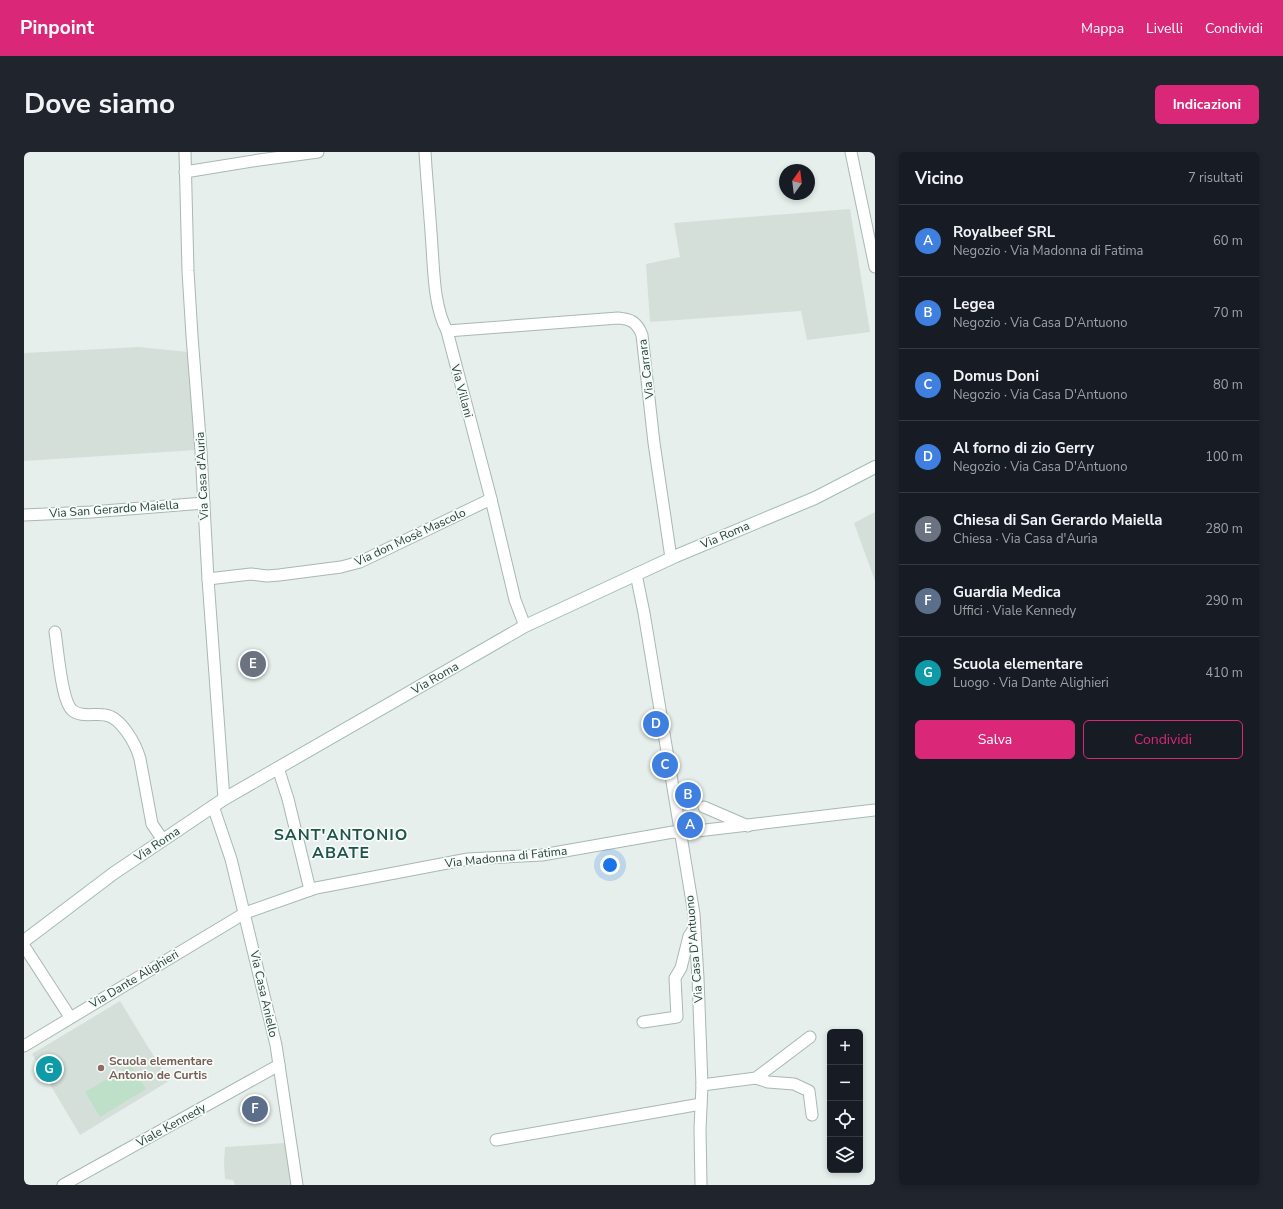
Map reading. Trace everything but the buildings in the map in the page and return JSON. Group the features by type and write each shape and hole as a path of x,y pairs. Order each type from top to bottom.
{"main road":[{"name":"Via Roma","path":"24,941 114,873 224,799 525,626 671,558 815,498 875,467"}],"street":[{"name":"Via Casa d'Auria","path":"185,152 188,271 224,799"},
{"path":"185,172 318,152"},
{"name":"Via Villani","path":"425,152 434,275 439,312 447,331 491,499 515,600 525,626"},
{"path":"851,152 875,267"},
{"name":"Via Carrara","path":"447,331 618,318 634,322 638,326 642,335 654,443 671,558"},
{"name":"Via don Mosè Mascolo","path":"208,579 251,574 267,576 280,575 341,568 360,562 491,499"},
{"name":"Via San Gerardo Maiella","path":"24,515 91,512 204,503"},
{"name":"Via Casa D'Antuono","path":"636,574 644,613 694,914 702,1085 700,1185"},
{"path":"55,632 64,693 68,706 73,711 84,715 110,716 131,738 140,759 152,824 163,840"},
{"path":"278,768 288,799 310,890"},
{"name":"Via Casa Aniello","path":"213,806 232,859 276,1046 297,1185"},
{"name":"Via Madonna di Fatima","path":"704,808 748,826"},
{"name":"Via Madonna di Fatima","path":"245,913 310,890 468,859 542,855 673,832 680,833 748,826 875,810"},
{"name":"Via Dante Alighieri","path":"24,1046 245,913"},
{"path":"643,1022 677,1017 675,978 681,968 689,936 694,928"},
{"path":"24,946 70,1017"},
{"path":"756,1078 810,1037"},
{"name":"Viale Kennedy","path":"63,1185 279,1065"},
{"path":"702,1085 756,1078 768,1082 794,1084 809,1091 812,1115"},
{"path":"496,1140 702,1104"}],"shaded area":[{"path":"850,209 870,332 807,340 801,311 650,322 646,264 680,257 674,223"},
{"path":"139,347 188,352 196,450 24,461 24,353"},
{"path":"875,512 875,581 854,523"},
{"name":"Scuola elementare Antonio de Curtis","path":"120,1001 169,1081 80,1135 32,1054"},
{"path":"286,1143 293,1185 235,1185 233,1180 225,1179 225,1147"}],"green space":[{"path":"131,1065 146,1089 100,1117 85,1092"}],"place":[{"name":"Chiesa di San Gerardo Maiella","path":"253,664"},
{"name":"Al forno di zio Gerry","path":"656,724"},
{"name":"Domus Doni","path":"665,765"},
{"name":"Legea","path":"688,795"},
{"name":"Royalbeef SRL","path":"690,825"},
{"name":"Scuola elementare Antonio de Curtis","path":"101,1068"},
{"name":"Scuola elementare","path":"49,1069"},
{"name":"Guardia Medica","path":"255,1109"}],"district":[{"name":"SANT'ANTONIO ABATE","path":"341,843"}]}
